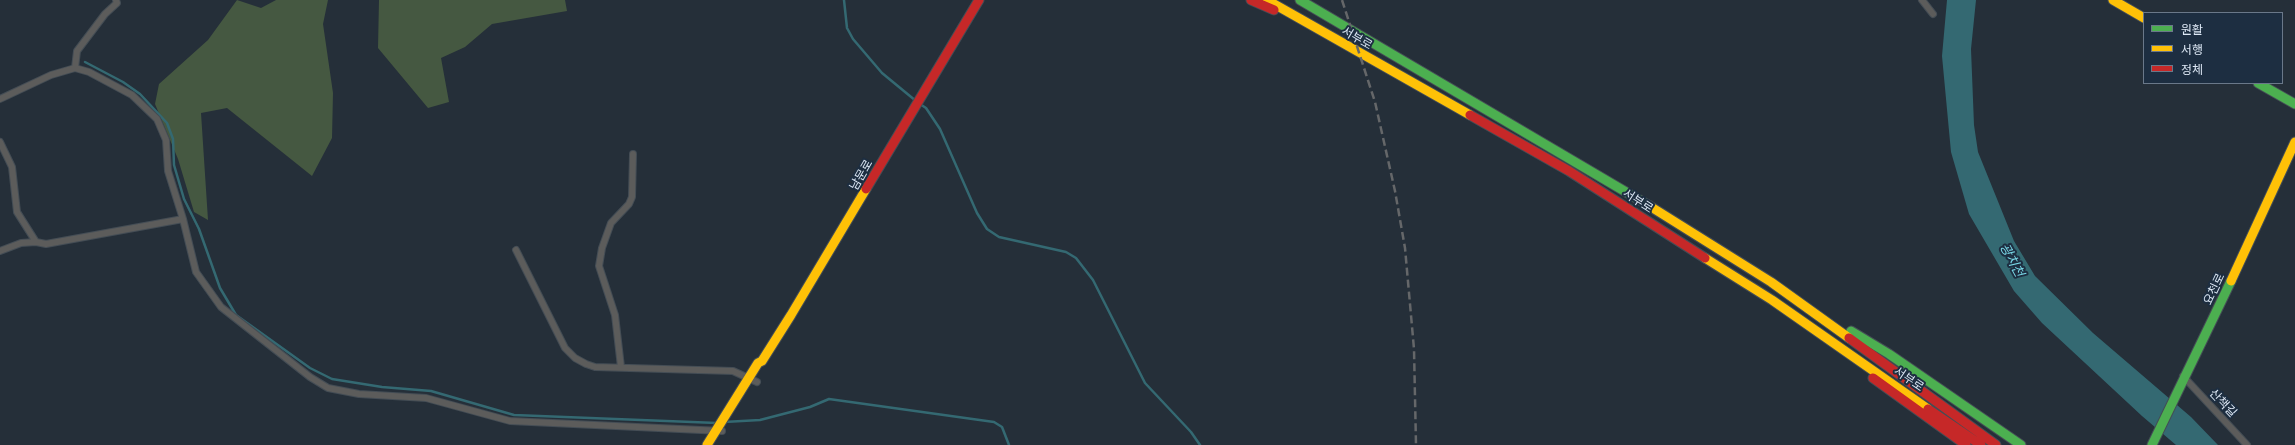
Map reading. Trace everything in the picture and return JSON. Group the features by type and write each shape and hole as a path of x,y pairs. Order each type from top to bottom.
{"main road":[{"name":"남문로","path":"714,445 729,414 753,379 758,363 762,360 979,0"},
{"path":"1251,0 1334,38"},
{"name":"서부로","path":"1267,0 1570,171 1772,300 1981,445"},
{"name":"서부로","path":"1300,0 1618,186 1771,282 1996,445"},
{"path":"1307,0 1341,24"},
{"path":"2113,0 2143,17"},
{"path":"2260,84 2295,104"},
{"name":"요천로","path":"2153,443 2182,380 2221,303 2295,142"},
{"path":"1771,282 1889,354 2021,445"},
{"path":"1772,300 1884,387 1966,445"},
{"name":"남문로","path":"707,445 720,430"}],"street":[{"path":"75,68 77,51 105,14 117,3 116,0"},
{"path":"1922,0 1933,14"},
{"path":"0,99 51,75 75,68 89,72 132,95 157,119 166,140 168,171 183,219 196,272 221,307 310,377 328,388 359,394 426,398 510,421 720,430"},
{"path":"0,142 12,167 17,212 36,242"},
{"path":"621,368 615,315 600,272 600,260 611,223 629,204 632,197 633,154"},
{"path":"0,251 22,243 36,242 46,244 183,219"},
{"path":"516,250 565,348 575,358 586,364 595,367 733,371 753,379"},
{"name":"산책길","path":"2182,380 2247,445"}],"green space":[{"path":"237,0 261,8 276,0 328,0 323,24 333,93 332,138 312,176 227,108 201,113 208,220 194,212 178,159 155,104 159,84 208,40"},
{"path":"379,0 565,0 567,11 492,24 465,47 441,58 449,102 428,108 378,48"}],"water":[{"name":"광치천","path":"1947,0 1976,0 1971,49 1974,125 1978,152 2014,241 2035,276 2093,333 2191,417 2218,445 2176,445 2142,416 2042,323 2014,291 1969,214 1951,152 1942,56"}],"waterway":[{"path":"844,0 847,28 853,39 882,73 916,101"},
{"path":"85,62 123,82 140,94 167,123 173,139 174,165 184,199 199,229 220,288 236,315 310,368 332,379 382,387 431,391 514,415 717,423"},
{"path":"920,104 926,108 940,129 977,213 987,229 999,237 1066,252 1076,258 1093,280 1145,383 1191,432 1200,445"},
{"path":"724,422 760,420 810,407 829,399 994,422 1002,427 1009,445"}],"railway":[{"path":"1342,0 1375,102 1395,191 1405,248 1414,349 1416,445"}],"traffic: fast":[{"path":"1300,0 1648,205"},
{"path":"2260,84 2295,104"},
{"path":"2152,445 2231,281"},
{"path":"1851,331 1889,354 2021,445"}],"traffic: slow":[{"path":"1267,0 1470,115"},
{"path":"2113,0 2143,17"},
{"path":"2231,281 2295,142"},
{"path":"707,445 758,363 762,361 791,315 866,189"},
{"path":"1648,205 1771,282 1849,338"},
{"path":"1705,258 1772,300 1928,409"}],"traffic: jam":[{"path":"866,189 979,0"},
{"path":"1251,0 1274,10"},
{"path":"1470,115 1569,171 1705,258"},
{"path":"1849,338 1996,445"},
{"path":"1873,378 1966,445"},
{"path":"1928,409 1981,445"}]}
